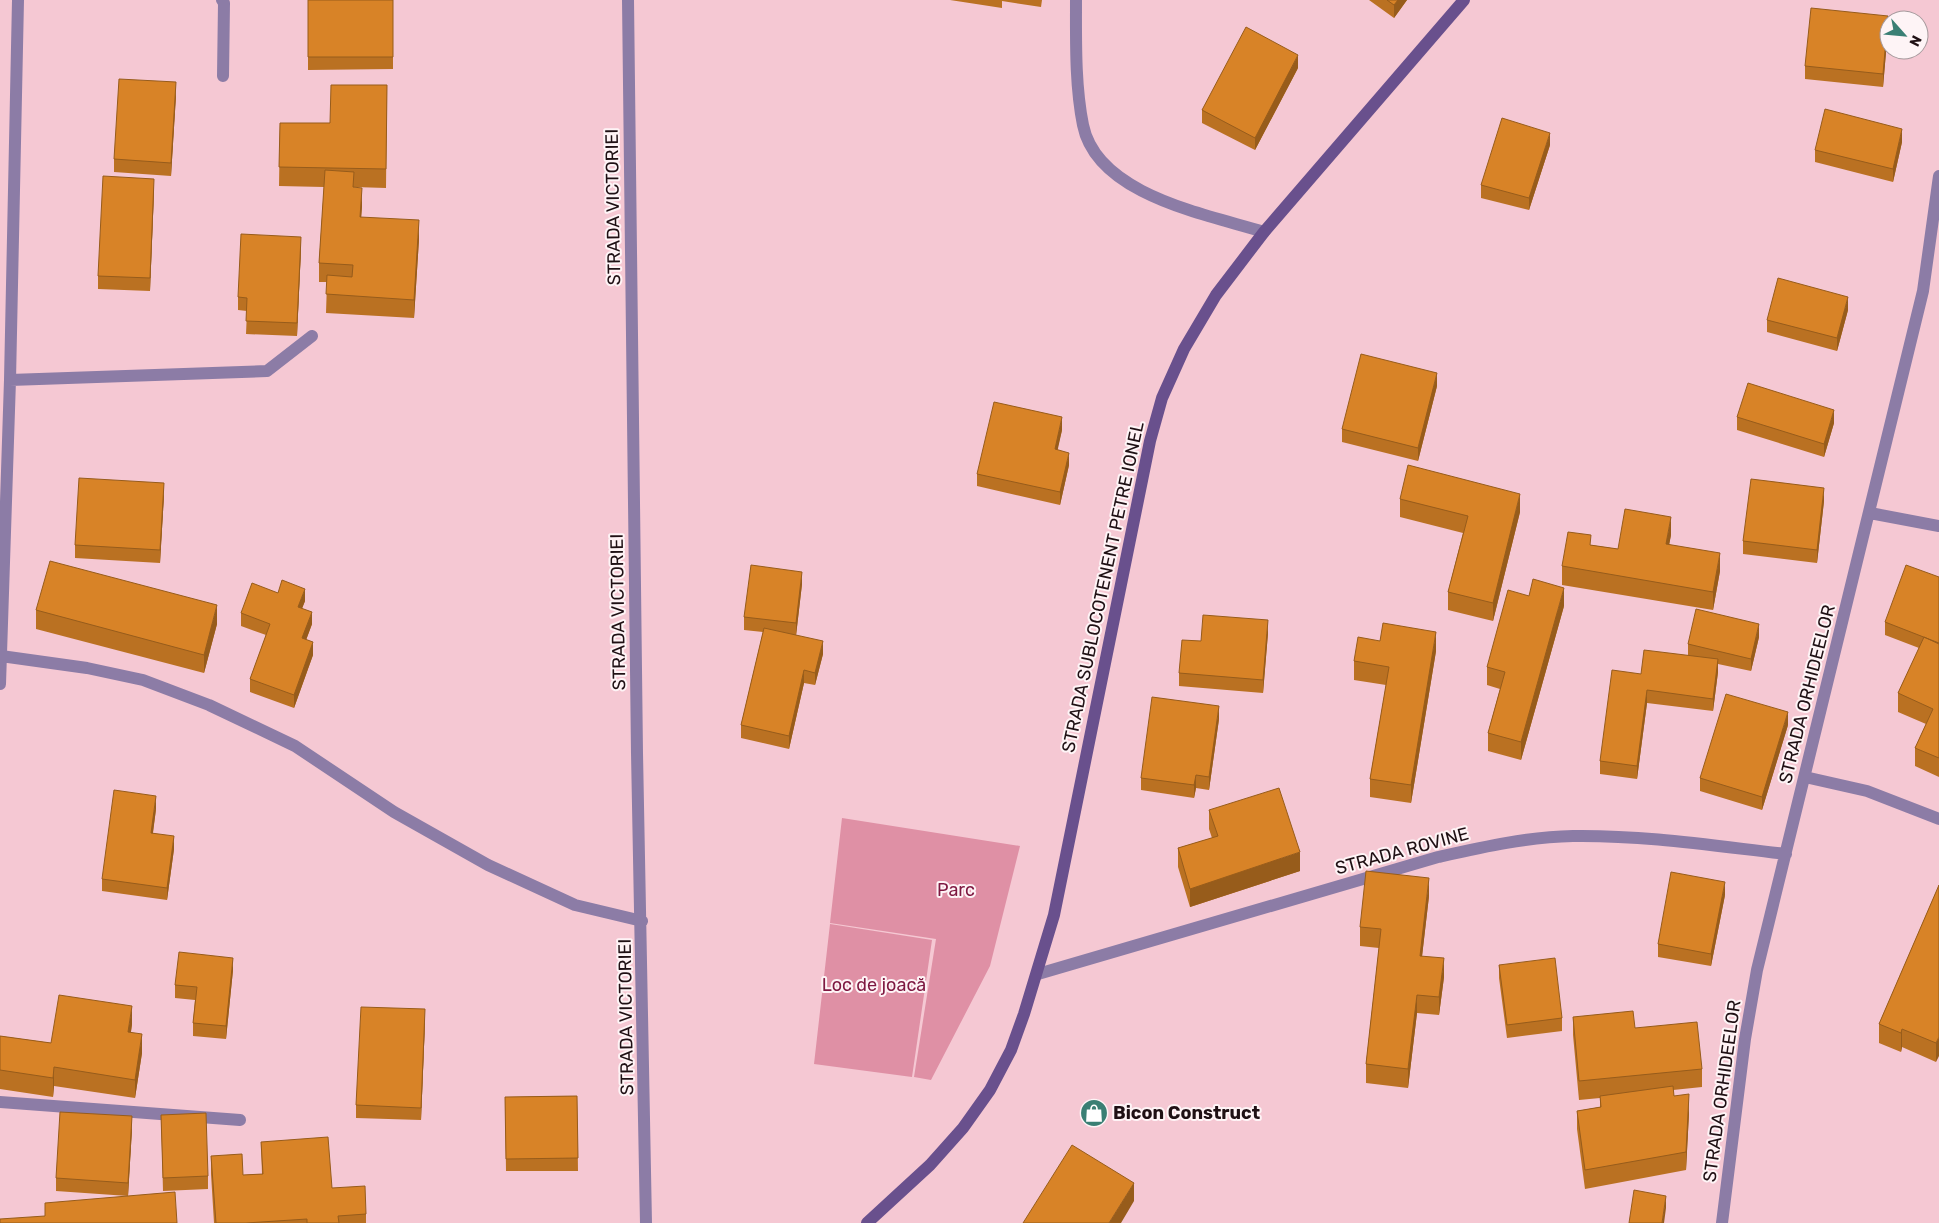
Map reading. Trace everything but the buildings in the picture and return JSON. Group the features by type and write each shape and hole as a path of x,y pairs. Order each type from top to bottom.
{"main road":[{"name":"STRADA SUBLOCOTENENT PETRE IONEL","path":"868,1223 930,1165 963,1128 990,1090 1011,1050 1038,974 1054,915 1150,441 1160,406 1184,349 1216,295 1264,232 1464,0"}],"street":[{"path":"0,684 4,418 10,380 18,0"},
{"path":"222,0 224,2 223,76"},
{"name":"STRADA VICTORIEI","path":"628,0 637,752 642,921 646,1223"},
{"path":"1076,0 1078,72 1083,126 1097,156 1117,177 1152,197 1264,232"},
{"name":"STRADA ORHIDEELOR","path":"1722,1223 1744,1049 1757,970 1870,513 1922,291 1939,176"},
{"path":"10,380 267,371 312,336"},
{"path":"1870,513 1939,526"},
{"path":"1,656 88,668 143,680 209,705 295,746 394,812 488,865 575,905 642,921"},
{"path":"1805,777 1867,791 1939,819"},
{"name":"STRADA ROVINE","path":"1038,974 1438,857 1504,842 1572,836 1640,837 1786,854"},
{"path":"0,1102 240,1120"}],"green space":[{"name":"Parc","path":"842,818 1020,846 990,966 931,1080 914,1077 936,939 830,923"},
{"name":"Loc de joacă","path":"830,924 932,940 912,1077 814,1064"}],"place":[{"name":"Bicon Construct","path":"1094,1113"}]}
